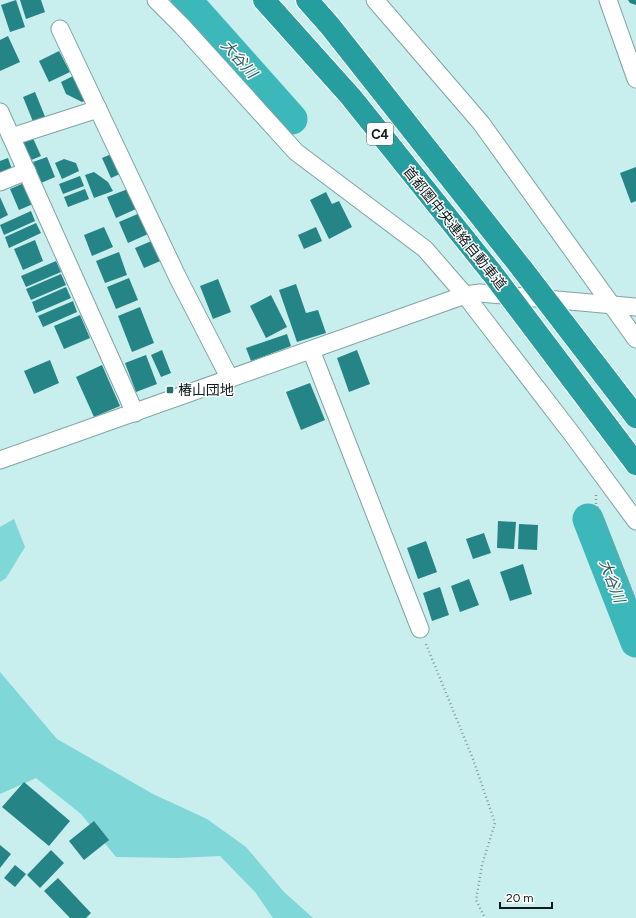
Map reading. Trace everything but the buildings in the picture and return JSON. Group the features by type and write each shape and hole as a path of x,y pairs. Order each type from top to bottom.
{"highway":[{"name":"首都圏中央連絡自動車道","path":"264,0 351,97 492,273 636,464"},
{"name":"首都圏中央連絡自動車道","path":"307,0 330,26 523,270 636,417"}],"street":[{"path":"156,0 182,26 296,152 425,249 465,295 602,474 636,521"},
{"path":"375,0 480,123 636,339"},
{"path":"609,0 636,79"},
{"path":"60,29 178,278 230,379"},
{"path":"11,137 98,109"},
{"path":"0,112 135,412"},
{"path":"0,182 26,171"},
{"path":"0,460 465,295 480,293 636,307"},
{"path":"312,350 420,629"}],"path":[{"path":"602,474 596,491 596,504 636,601"},
{"path":"420,629 473,759 495,823 482,865 476,900 485,918"}],"shaded area":[{"path":"14,519 25,547 6,578 0,582 0,527"},
{"path":"0,672 57,739 153,794 207,819 246,847 284,892 313,918 273,918 255,892 220,856 178,858 116,857 81,814 36,778 0,794"}],"waterway":[{"name":"大谷川","path":"186,0 292,119"},
{"name":"大谷川","path":"588,519 636,642"}],"place":[{"name":"椿山団地","path":"170,390"}]}
